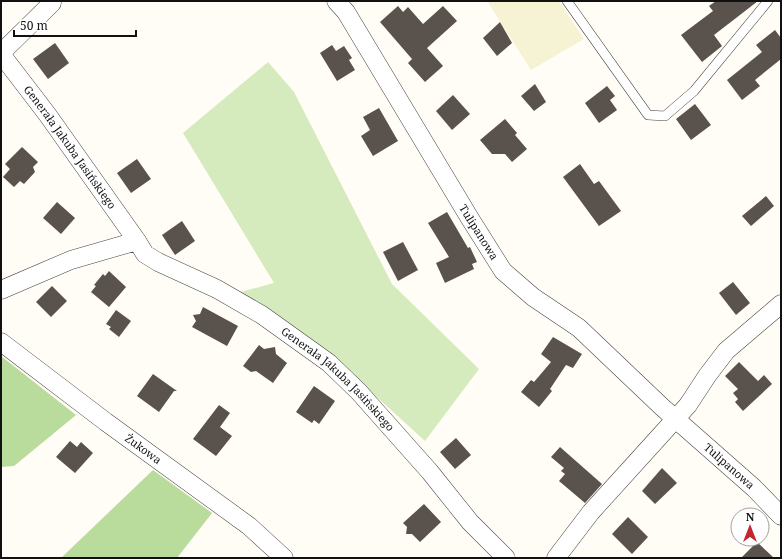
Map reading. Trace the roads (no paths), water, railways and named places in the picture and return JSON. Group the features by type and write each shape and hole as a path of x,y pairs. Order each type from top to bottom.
{"street":[{"name":"Tulipanowa","path":"336,1 346,12 469,218 503,271 533,297 579,328 675,418 754,488 781,516"},
{"name":"Generała Jakuba Jasińskiego","path":"52,2 1,54 47,114 146,254 158,262 217,289 262,315 329,363 359,392 430,472 470,522 506,558"},
{"path":"1,290 71,260 137,241"},
{"path":"556,558 591,512 688,405 726,351 781,304"},
{"name":"Żukowa","path":"1,342 106,422 249,526 284,558"}],"lane":[{"path":"567,1 648,115 664,116 694,91 768,1"}]}
